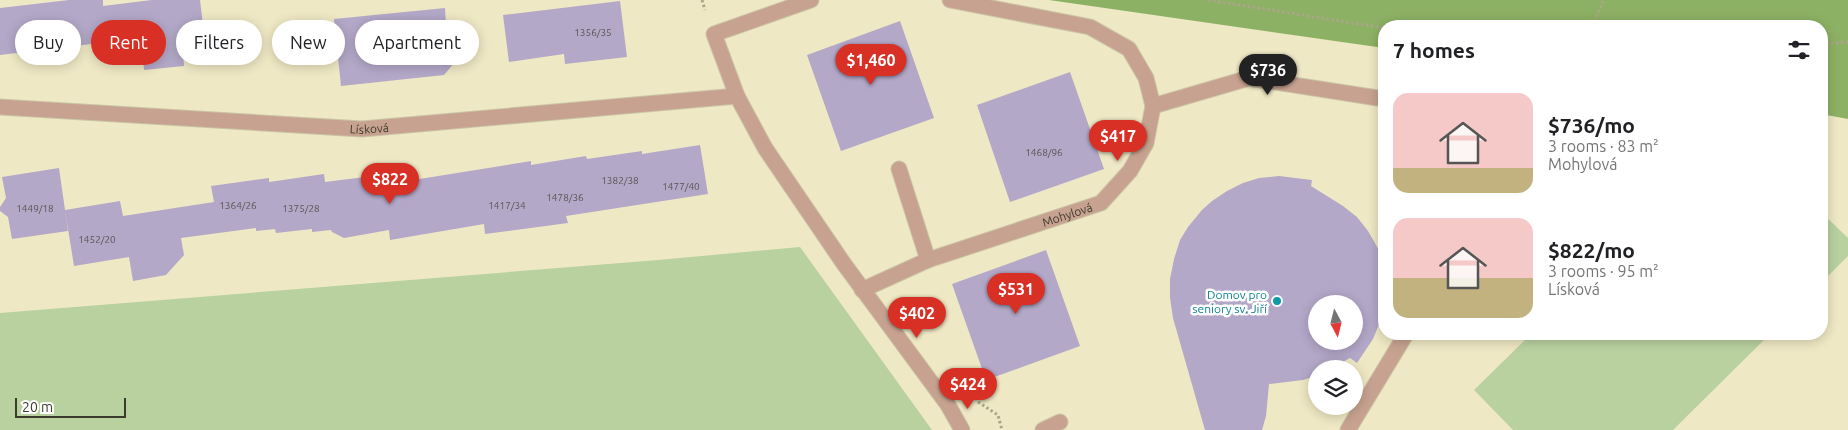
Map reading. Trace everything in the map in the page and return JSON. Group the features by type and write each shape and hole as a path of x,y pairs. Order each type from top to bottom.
{"street":[{"path":"810,0 714,34 737,96 765,148 862,290 948,405 962,430"},
{"name":"Mohylová","path":"862,290 928,260 1101,203 1130,171 1146,143 1153,106 1146,78 1129,49 1090,27 950,0"},
{"path":"1153,106 1249,78 1378,98"},
{"name":"Lísková","path":"0,107 362,129 737,96"},
{"path":"899,169 928,260"},
{"path":"1348,430 1402,340"},
{"path":"1043,430 1060,422"}],"path":[{"path":"1208,0 1378,27"},
{"path":"1595,20 1604,0"},
{"path":"1828,43 1848,42"}],"green space":[{"path":"1049,0 1848,0 1848,119 1828,115 1828,20 1378,20 1378,47"},
{"path":"1828,219 1848,238 1848,256 1828,276"},
{"path":"800,247 932,430 0,430 0,313"},
{"path":"1525,340 1764,340 1673,430 1513,430 1474,390"}],"building":[{"path":"69,0 103,0 103,6 152,0 200,0 202,20 176,20 176,65 184,66 144,70 144,65 166,65 166,20 91,20 91,44 81,45 81,20 15,20 15,53 0,55 0,8"},
{"path":"620,1 627,57 565,64 564,54 509,62 503,15"},
{"path":"445,8 446,20 355,20 355,65 452,65 444,75 341,86 339,65 345,65 345,20 334,19"},
{"path":"900,21 934,118 841,151 807,55"},
{"path":"1070,72 1104,169 1010,202 977,105"},
{"path":"700,145 708,194 566,216 568,223 485,234 484,224 390,240 389,230 344,238 331,230 312,232 312,229 276,233 275,229 256,231 256,228 181,238 184,255 166,275 133,281 129,257 74,266 65,210 120,201 123,216 214,202 211,186 269,178 269,182 324,174 325,182 381,175 382,185 531,161 531,165 586,156 587,159 642,151 642,154"},
{"path":"59,168 68,231 12,239 8,217 0,211 0,207 6,198 2,177"},
{"name":"Domov pro seniory sv. Jiří","path":"1279,176 1312,180 1311,186 1357,217 1378,248 1378,327 1373,339 1359,360 1350,358 1346,360 1308,360 1308,378 1269,384 1266,416 1262,430 1205,430 1173,318 1170,298 1170,279 1180,240 1202,210 1227,191 1259,178"},
{"path":"1046,250 1080,346 986,380 952,284"}],"place":[{"name":"Domov pro seniory sv. Jiří","path":"1277,301"}]}
